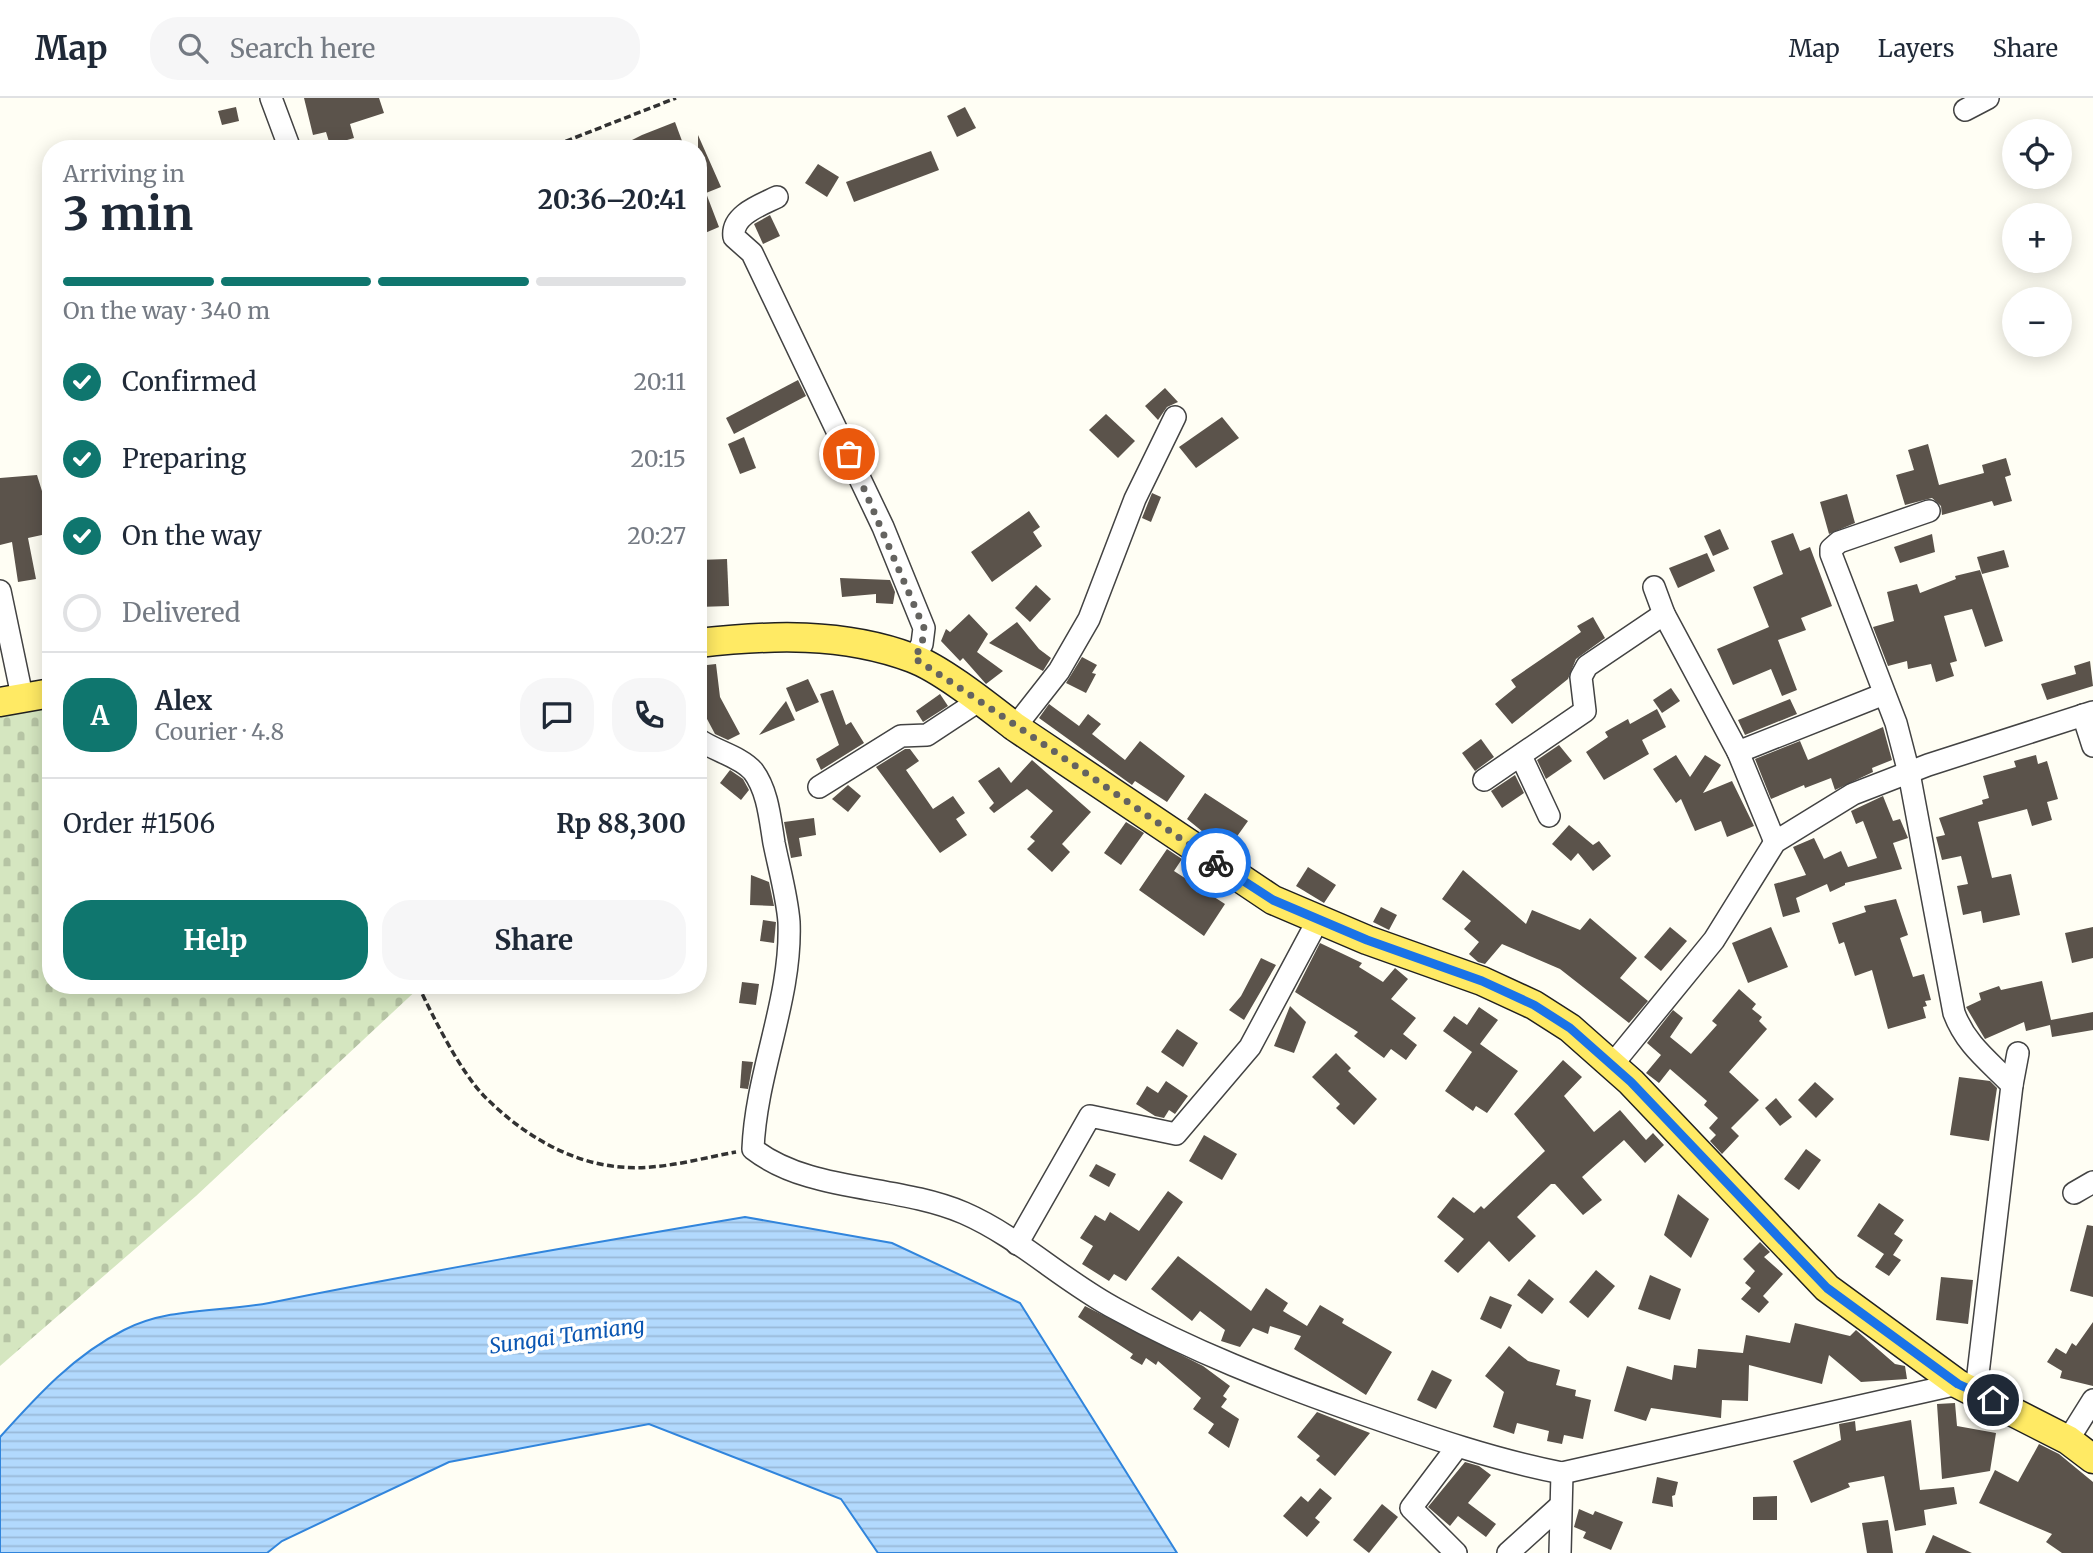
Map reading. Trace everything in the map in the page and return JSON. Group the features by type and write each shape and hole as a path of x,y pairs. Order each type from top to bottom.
{"main road":[{"path":"707,642 812,636 914,658 980,700 1015,727 1261,893 1318,920 1482,981 1534,1005 1570,1028 1612,1065 1827,1288 1967,1387 2068,1440 2093,1459"},
{"path":"11,699 42,694"}],"street":[{"path":"271,98 287,140"},
{"path":"1965,110 1988,98"},
{"path":"777,197 738,220 734,227 734,237 752,253 883,527 924,628 922,645 914,658"},
{"path":"1015,727 1059,671 1089,619 1135,499 1175,417"},
{"path":"1929,511 1839,542 1831,549 1896,723 1909,774 1954,1013 1961,1032 1977,1053 2012,1085"},
{"path":"1654,587 1664,614 1738,752 1775,842"},
{"path":"0,591 11,699"},
{"path":"1484,780 1585,710 1581,677 1587,666 1664,614"},
{"path":"1738,752 1884,694"},
{"path":"819,787 901,736 927,735 980,700"},
{"path":"1612,1065 1714,940 1775,842 1853,794 2088,714 2093,746"},
{"path":"707,745 719,753 743,762 754,773 765,796 789,922 782,999 754,1121 754,1149 773,1164 813,1178 899,1192 939,1203 968,1215 1113,1308 1199,1353 1457,1447 1506,1462 1562,1473 1967,1387 2018,1053"},
{"path":"1521,756 1549,816"},
{"path":"1017,1244 1090,1116 1176,1134 1250,1046 1318,920"},
{"path":"2074,1193 2093,1182"},
{"path":"2068,1440 2093,1400"},
{"path":"1455,1553 1411,1508 1457,1447"},
{"path":"1560,1553 1562,1473"},
{"path":"1508,1553 1560,1506"}],"path":[{"path":"569,140 676,98"},
{"path":"422,994 437,1025 483,1095 552,1149 595,1165 650,1168 754,1149"}],"green space":[{"path":"20,704 42,710 42,994 412,994 196,1196 0,1366 0,709"}],"water":[{"name":"Sungai Tamiang","path":"745,1217 892,1243 1020,1303 1177,1553 878,1553 841,1499 649,1424 449,1462 282,1541 267,1553 0,1553 0,1437 42,1392 73,1364 124,1330 158,1317 269,1303"}],"building":[{"path":"304,98 379,98 384,113 350,124 354,138 328,140 326,132 313,135"},
{"path":"236,107 239,121 222,125 218,111"},
{"path":"965,107 976,128 957,137 947,116"},
{"path":"675,122 682,140 632,140"},
{"path":"931,151 939,170 854,202 846,182"},
{"path":"707,155 721,187 707,193"},
{"path":"818,164 839,177 827,197 805,183"},
{"path":"707,196 719,227 707,232"},
{"path":"770,215 780,236 763,244 754,224"},
{"path":"798,380 806,396 734,434 726,418"},
{"path":"1165,388 1178,402 1167,407 1158,420 1145,406"},
{"path":"1106,414 1135,441 1118,458 1089,430"},
{"path":"1222,417 1239,438 1196,468 1179,447"},
{"path":"744,437 756,468 740,474 728,444"},
{"path":"1928,444 1939,485 1984,473 1982,465 2006,458 2011,475 2005,477 2012,501 1994,506 1992,501 1942,515 1941,506 1932,498 1905,505 1896,475 1914,470 1908,450"},
{"path":"37,475 42,491 42,535 28,538 36,579 18,582 12,542 0,545 0,478"},
{"path":"1152,493 1161,497 1151,522 1142,518"},
{"path":"1847,494 1855,523 1829,534 1820,502"},
{"path":"1029,511 1040,527 1033,532 1042,546 992,582 971,552"},
{"path":"1720,529 1729,549 1713,556 1704,536"},
{"path":"1793,533 1800,551 1810,547 1832,606 1801,618 1806,630 1778,640 1797,690 1782,696 1771,669 1733,685 1717,649 1769,627 1753,587 1783,574 1771,541"},
{"path":"1932,534 1935,552 1900,563 1894,547"},
{"path":"2004,550 2009,567 1982,574 1977,557"},
{"path":"1707,553 1715,571 1678,588 1669,568"},
{"path":"727,559 729,606 707,607 707,560"},
{"path":"1980,570 2003,641 1985,647 1972,609 1944,616 1957,661 1950,663 1954,676 1936,682 1931,664 1908,669 1907,661 1888,666 1873,627 1894,621 1887,592 1917,584 1920,593 1956,579 1955,576"},
{"path":"840,578 890,580 895,592 893,604 876,603 876,594 842,597"},
{"path":"1036,585 1051,599 1030,622 1015,608"},
{"path":"969,614 988,634 977,652 1003,671 986,684 963,658 960,661 941,641 946,629 950,632"},
{"path":"1593,617 1605,638 1576,659 1568,679 1512,724 1495,704 1516,687 1511,680 1581,632 1577,626"},
{"path":"1017,622 1039,649 1051,658 1043,671 989,643"},
{"path":"1082,657 1097,665 1092,673 1096,674 1086,693 1066,683"},
{"path":"2090,661 2093,686 2047,700 2041,684 2076,674 2074,666"},
{"path":"716,664 720,697 740,734 728,740 715,734 707,719 707,665"},
{"path":"808,679 819,702 796,712 786,688"},
{"path":"1671,688 1680,701 1662,713 1653,700"},
{"path":"833,690 846,725 851,722 864,743 821,770 816,759 839,745 820,694"},
{"path":"940,694 948,706 923,722 916,711"},
{"path":"1790,699 1797,714 1745,735 1738,720"},
{"path":"786,701 795,720 759,735"},
{"path":"1049,704 1079,726 1088,714 1101,724 1092,734 1125,760 1140,741 1185,776 1167,802 1135,781 1132,785 1039,718"},
{"path":"1657,709 1666,727 1642,740 1649,754 1604,780 1586,752 1608,737 1605,732 1628,719 1630,724"},
{"path":"1883,727 1892,760 1872,768 1873,772 1835,790 1831,778 1805,788 1804,785 1771,799 1755,759 1800,741 1808,760"},
{"path":"1481,739 1494,757 1475,771 1462,753"},
{"path":"1559,745 1572,761 1546,779 1537,760"},
{"path":"905,749 910,749 919,761 906,770 933,809 953,796 965,813 956,819 967,835 940,853 876,767"},
{"path":"1676,755 1690,777 1705,755 1721,765 1703,793 1732,781 1754,826 1727,837 1721,821 1695,831 1681,799 1676,803 1653,769"},
{"path":"2036,755 2038,764 2047,761 2058,799 2047,802 2052,820 2032,826 2027,809 1978,822 1992,878 2011,874 2020,915 1983,923 1981,911 1963,915 1957,886 1968,884 1961,856 1942,860 1936,837 1945,835 1939,818 1983,804 1982,800 1989,798 1983,776 2016,767 2014,761"},
{"path":"1032,760 1091,812 1062,844 1070,852 1052,872 1027,849 1035,841 1030,837 1053,811 1027,789 994,813 989,808 994,803 978,781 999,767 1011,783"},
{"path":"730,770 743,779 749,790 741,800 720,783"},
{"path":"1515,775 1524,793 1502,808 1491,791"},
{"path":"848,785 861,796 848,812 832,799"},
{"path":"1205,793 1248,821 1233,842 1213,829 1208,836 1187,819"},
{"path":"1883,796 1893,821 1900,819 1908,838 1893,843 1902,869 1845,883 1830,892 1827,884 1796,898 1800,912 1783,917 1774,884 1806,875 1793,847 1814,838 1824,859 1841,851 1848,867 1877,858 1863,821 1856,824 1851,811"},
{"path":"814,818 816,835 799,838 802,856 791,858 784,822"},
{"path":"1126,822 1144,833 1121,865 1104,853"},
{"path":"1569,825 1593,845 1599,841 1611,856 1593,871 1578,853 1571,861 1552,844"},
{"path":"1167,849 1182,859 1174,871 1225,904 1204,936 1139,890"},
{"path":"1308,867 1336,885 1324,903 1296,886"},
{"path":"1463,870 1526,924 1532,910 1580,930 1590,918 1637,958 1620,978 1648,1001 1629,1023 1560,969 1502,944 1485,964 1478,962 1469,954 1479,942 1464,929 1471,921 1442,899"},
{"path":"751,875 769,882 774,906 750,905"},
{"path":"1896,899 1908,935 1900,938 1913,977 1924,974 1931,1000 1925,1001 1927,1006 1923,1007 1926,1018 1888,1029 1872,970 1855,976 1844,942 1839,944 1832,923 1866,912 1864,906"},
{"path":"1381,907 1397,915 1389,930 1373,922"},
{"path":"763,920 776,922 774,943 760,941"},
{"path":"1670,927 1687,941 1661,971 1644,957"},
{"path":"1771,927 1788,967 1748,983 1732,943"},
{"path":"2093,927 2093,958 2072,963 2065,933"},
{"path":"1320,943 1362,963 1359,967 1383,982 1395,968 1408,979 1391,999 1416,1018 1403,1034 1417,1045 1406,1060 1391,1049 1384,1058 1354,1036 1358,1032 1295,992"},
{"path":"1261,958 1276,965 1244,1020 1229,1010 1241,996"},
{"path":"2042,981 2051,1020 2093,1012 2093,1030 2052,1037 2050,1025 2026,1031 2024,1022 1985,1039 1966,1007 1981,1000 1979,993 1999,986 2001,990"},
{"path":"742,982 759,984 756,1005 739,1003"},
{"path":"1739,989 1756,1004 1752,1009 1762,1017 1759,1021 1767,1029 1729,1072 1759,1100 1731,1128 1739,1136 1722,1154 1710,1141 1716,1135 1709,1128 1718,1118 1704,1105 1707,1101 1670,1069 1659,1083 1646,1073 1661,1055 1647,1043 1673,1010 1683,1018 1670,1037 1691,1054 1717,1025 1712,1021"},
{"path":"1290,1006 1306,1022 1294,1053 1274,1046"},
{"path":"1479,1007 1498,1020 1480,1044 1518,1071 1487,1113 1476,1106 1473,1111 1445,1091 1472,1052 1443,1031 1454,1016 1467,1025"},
{"path":"1177,1029 1198,1043 1183,1067 1161,1052"},
{"path":"1336,1053 1351,1068 1348,1071 1377,1099 1354,1125 1336,1108 1340,1104 1312,1077"},
{"path":"1563,1060 1582,1077 1564,1096 1594,1132 1620,1110 1646,1140 1653,1133 1664,1145 1645,1163 1624,1140 1582,1177 1602,1200 1583,1215 1555,1184 1551,1184 1517,1217 1536,1236 1509,1262 1489,1241 1458,1273 1444,1261 1464,1239 1437,1217 1453,1197 1474,1213 1481,1206 1484,1209 1545,1151 1514,1114"},
{"path":"742,1061 753,1062 748,1089 740,1088"},
{"path":"1959,1077 1990,1081 1997,1088 1989,1141 1950,1135"},
{"path":"1166,1081 1188,1096 1175,1114 1169,1110 1164,1118 1155,1116 1136,1104 1147,1086 1158,1093"},
{"path":"1815,1082 1834,1099 1816,1118 1798,1100"},
{"path":"1776,1098 1792,1117 1780,1126 1765,1108"},
{"path":"1204,1135 1237,1154 1222,1180 1189,1161"},
{"path":"1806,1149 1821,1160 1799,1190 1784,1179"},
{"path":"1096,1164 1116,1174 1109,1187 1089,1176"},
{"path":"1168,1191 1183,1202 1126,1281 1114,1274 1109,1281 1082,1264 1093,1246 1080,1238 1095,1215 1105,1221 1110,1212 1139,1231"},
{"path":"1678,1194 1709,1219 1691,1258 1664,1235"},
{"path":"1879,1203 1904,1220 1894,1234 1903,1240 1893,1255 1901,1260 1889,1276 1875,1267 1884,1254 1857,1236"},
{"path":"2087,1225 2093,1226 2093,1297 2070,1291"},
{"path":"1760,1242 1770,1252 1764,1257 1783,1274 1763,1296 1769,1302 1759,1313 1741,1299 1751,1288 1745,1283 1755,1271 1743,1259"},
{"path":"1178,1256 1251,1311 1266,1288 1288,1303 1283,1311 1307,1326 1320,1305 1344,1319 1342,1323 1392,1352 1366,1395 1294,1349 1301,1336 1270,1326 1268,1334 1253,1328 1240,1347 1221,1341 1225,1330 1200,1311 1192,1321 1151,1289"},
{"path":"1596,1270 1615,1286 1588,1318 1569,1302"},
{"path":"1650,1275 1681,1289 1670,1320 1638,1309"},
{"path":"1941,1277 1973,1280 1968,1324 1936,1320"},
{"path":"1529,1279 1554,1299 1542,1314 1517,1295"},
{"path":"1490,1296 1512,1305 1501,1329 1480,1319"},
{"path":"1085,1306 1203,1366 1230,1386 1223,1396 1227,1399 1221,1407 1239,1419 1229,1448 1208,1433 1214,1424 1193,1409 1201,1398 1158,1361 1156,1365 1146,1358 1142,1365 1130,1358 1133,1354 1078,1317"},
{"path":"2093,1322 2093,1386 2060,1378 2062,1371 2047,1362 2056,1348 2066,1354 2072,1343 2076,1346"},
{"path":"1795,1323 1850,1336 1856,1330 1895,1364 1905,1366 1907,1379 1861,1382 1829,1355 1822,1384 1749,1365 1748,1401 1722,1400 1721,1418 1651,1408 1646,1421 1614,1411 1627,1366 1672,1380 1674,1365 1696,1368 1698,1349 1743,1353 1746,1335 1790,1343"},
{"path":"1509,1346 1528,1361 1560,1370 1556,1385 1576,1390 1575,1396 1591,1400 1583,1439 1564,1435 1562,1444 1547,1441 1549,1431 1517,1423 1514,1434 1493,1427 1504,1392 1485,1376"},
{"path":"1432,1370 1452,1380 1436,1409 1417,1400"},
{"path":"1955,1403 1957,1426 1996,1433 1990,1471 1942,1479 1937,1404"},
{"path":"1317,1412 1370,1433 1335,1476 1316,1460 1320,1456 1297,1437"},
{"path":"1911,1420 1920,1490 1954,1487 1957,1504 1924,1510 1926,1525 1895,1531 1884,1476 1848,1483 1850,1487 1811,1503 1793,1461 1841,1440 1839,1424 1855,1421 1856,1431"},
{"path":"2039,1444 2059,1454 2093,1482 2093,1553 2062,1553 2046,1542 2052,1534 1979,1503 1995,1470 2018,1482"},
{"path":"1465,1462 1479,1466 1491,1475 1468,1503 1496,1524 1486,1537 1458,1516 1450,1526 1428,1507"},
{"path":"1657,1477 1678,1482 1675,1495 1672,1496 1673,1507 1652,1503"},
{"path":"1320,1488 1332,1498 1315,1518 1320,1522 1307,1537 1283,1516 1301,1496 1308,1502"},
{"path":"1777,1496 1777,1520 1753,1520 1753,1497"},
{"path":"1382,1504 1398,1517 1369,1553 1353,1540"},
{"path":"1579,1509 1593,1515 1595,1511 1623,1522 1611,1550 1583,1538 1586,1532 1574,1527"},
{"path":"1888,1520 1893,1553 1867,1553 1862,1523"},
{"path":"1933,1535 1972,1553 1925,1553"}],"way so far":[{"path":"849,454 918,608 924,637 914,658 980,700 1015,727 1216,863"}],"route":[{"path":"1216,863 1273,900 1367,940 1482,981 1534,1005 1570,1028 1631,1082 1827,1288 1958,1384 1993,1400"}]}
